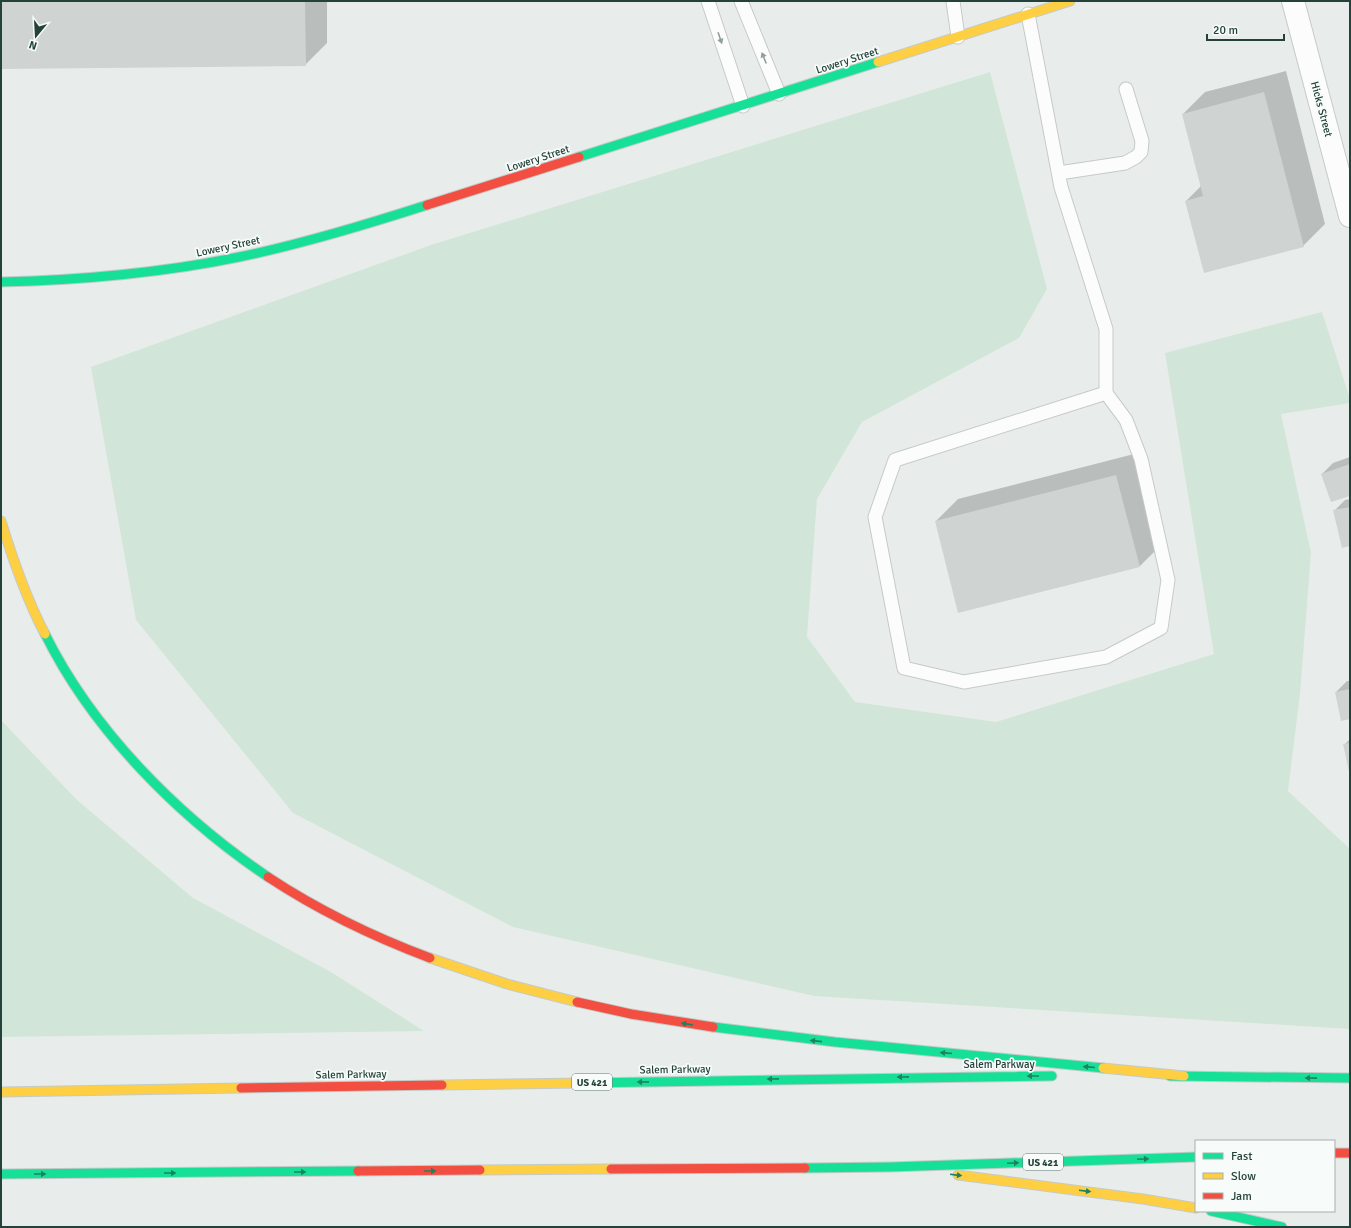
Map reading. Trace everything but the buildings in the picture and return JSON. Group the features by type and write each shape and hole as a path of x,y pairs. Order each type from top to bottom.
{"main road":[{"name":"Lowery Street","path":"1,282 76,279 134,274 191,266 294,244 370,223 743,106 1070,1"},
{"path":"1,520 15,568 33,613 55,655 80,695 108,732 137,765 169,797 234,852 270,878 310,902 352,924 447,964 505,983 628,1013 706,1026 812,1040 1184,1076"},
{"name":"Salem Parkway","path":"1,1092 1064,1076"},
{"path":"1088,1076 1350,1078"},
{"path":"1335,1153 1350,1153"},
{"name":"US 421","path":"1,1174 890,1167 1195,1157"},
{"path":"890,1167 1143,1198 1195,1208"},
{"path":"1216,1212 1282,1227"}],"street":[{"name":"Hicks Street","path":"1293,1 1350,216"}],"lane":[{"path":"708,1 743,106"},
{"path":"741,1 779,94"},
{"path":"953,1 958,37"},
{"path":"1028,14 1061,187 1106,330 1106,393 1126,420 1141,459 1168,580 1161,628 1106,657 964,682 904,668 875,517 895,460 1106,393"},
{"path":"1058,174 1125,163 1136,158 1141,152 1142,141 1126,89"}],"green space":[{"path":"990,72 1047,289 1019,338 862,422 817,499 807,637 855,702 996,722 1214,654 1165,353 1322,312 1350,403 1281,414 1311,553 1300,694 1288,791 1350,849 1350,1029 814,996 513,927 293,813 136,620 91,367 431,245"},
{"path":"1,720 77,800 193,898 331,972 424,1031 1,1037"}],"traffic: fast":[{"path":"579,157 878,62"},
{"path":"1,282 61,280 121,275 210,263 310,240 427,205"},
{"path":"45,634 65,670 88,704 113,738 141,769 202,827 268,877"},
{"path":"713,1027 835,1042 1103,1068"},
{"path":"583,1083 1052,1076"},
{"path":"1170,1076 1350,1078"},
{"path":"805,1168 890,1167 1195,1157"},
{"path":"1,1174 358,1171"},
{"path":"1215,1212 1282,1227"}],"traffic: slow":[{"path":"878,62 1070,1"},
{"path":"1,521 20,579 45,634"},
{"path":"430,958 507,984 577,1002"},
{"path":"1103,1068 1184,1076"},
{"path":"442,1085 583,1083"},
{"path":"1,1092 241,1088"},
{"path":"480,1170 611,1169"},
{"path":"958,1175 1143,1199 1195,1208"}],"traffic: jam":[{"path":"427,205 579,157"},
{"path":"268,877 326,912 388,941 430,958"},
{"path":"577,1002 631,1014 713,1027"},
{"path":"241,1088 442,1085"},
{"path":"1335,1153 1350,1153"},
{"path":"611,1169 805,1168"},
{"path":"358,1171 480,1170"}]}
